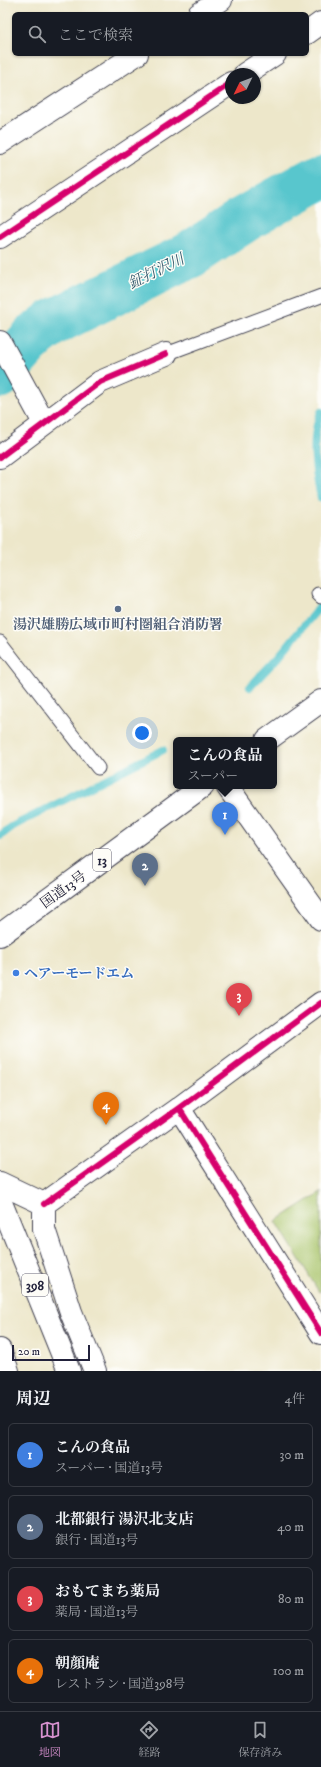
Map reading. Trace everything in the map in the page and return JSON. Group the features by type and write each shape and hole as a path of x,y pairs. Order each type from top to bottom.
{"main road":[{"path":"202,12 221,0"},
{"path":"309,32 321,23"},
{"path":"0,143 135,56"},
{"path":"254,68 272,56"},
{"path":"0,237 225,87"},
{"path":"0,457 100,382 166,354"},
{"path":"7,356 44,424"},
{"path":"271,737 321,701"},
{"name":"国道13号","path":"0,935 199,789"},
{"path":"229,789 321,919"},
{"path":"44,1204 179,1108 321,1003"},
{"path":"179,1108 321,1334"},
{"path":"0,1183 44,1204"},
{"name":"398","path":"0,1200 69,1371"},
{"path":"44,1204 44,1229 72,1312 95,1371"},
{"path":"0,1350 8,1371"}],"lane":[{"path":"166,354 321,296"},
{"path":"0,642 98,768"}],"green space":[{"path":"321,1192 321,1291 319,1292 276,1221"}],"waterway":[{"name":"鉦打沢川","path":"0,375 35,336 52,323 190,255 248,217 321,176"},
{"path":"321,412 315,444 315,466 321,498"},
{"path":"250,687 279,656 321,605"},
{"path":"0,836 13,826 163,750"}],"cycle path":[{"path":"0,237 225,87"},
{"path":"0,457 100,382 166,354"},
{"path":"44,1204 179,1108 321,1003"},
{"path":"179,1108 321,1333"}],"place":[{"name":"湯沢雄勝広域市町村圏組合消防署","path":"118,609"},
{"name":"こんの食品","path":"225,835"},
{"name":"北都銀行 湯沢北支店","path":"145,886"},
{"name":"ヘアーモードエム","path":"16,973"},
{"name":"おもてまち薬局","path":"239,1016"},
{"name":"朝顔庵","path":"106,1125"}]}
